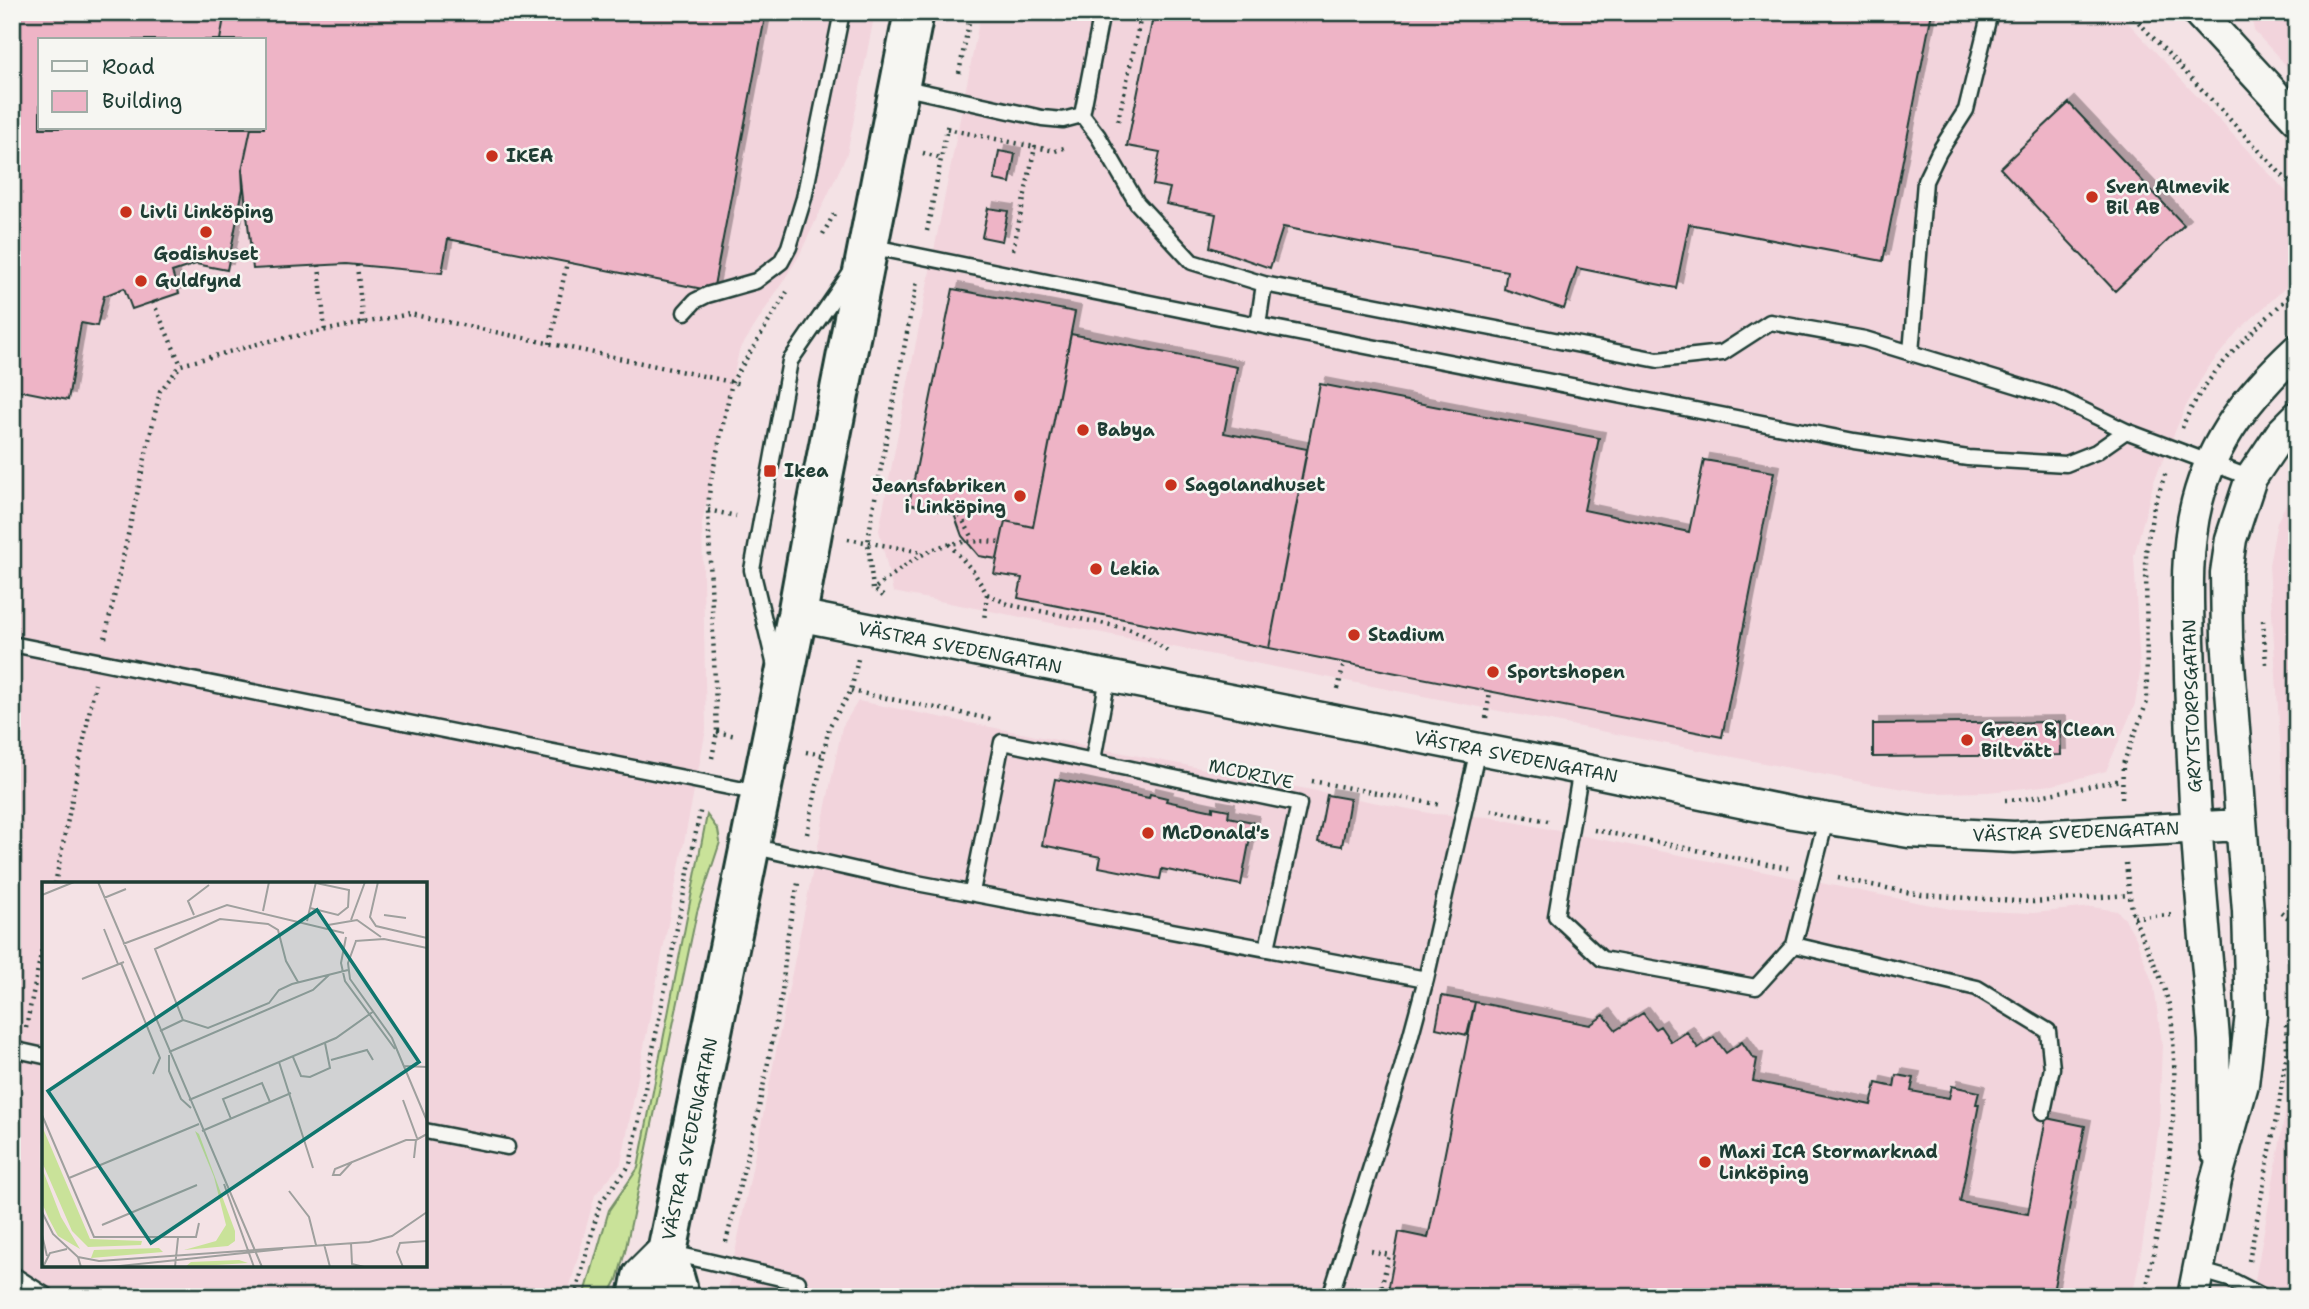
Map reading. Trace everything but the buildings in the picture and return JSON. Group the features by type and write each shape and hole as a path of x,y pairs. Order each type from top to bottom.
{"street":[{"name":"VÄSTRA SVEDENGATAN","path":"675,1297 677,1287 667,1252 751,846 914,12"},
{"path":"2210,16 2297,119"},
{"name":"GRYTSTORPSGATAN","path":"2216,1180 2214,1041 2197,828 2188,561 2197,500 2222,438 2264,380 2297,349"},
{"name":"GRYTSTORPSGATAN","path":"2196,1283 2216,1180 2243,1084 2251,1014 2248,911 2227,638 2226,573 2231,539 2251,478 2282,432 2297,417"},
{"name":"VÄSTRA SVEDENGATAN","path":"797,615 1581,769 1826,820 1909,832 2014,837 2241,825"},
{"name":"VÄSTRA SVEDENGATAN","path":"638,1297 642,1277 667,1252"}],"lane":[{"path":"685,312 695,301 707,295 756,281 771,273 789,247 804,198 842,12"},
{"path":"1102,12 1082,115 1098,136 1137,203 1192,262 1264,284 1658,360 1722,353 1770,322 1865,339 2059,398 2126,431 2251,478"},
{"path":"1911,353 1925,181 1939,152 1966,110 1990,12"},
{"path":"899,86 1042,118 1063,120 1082,115"},
{"path":"781,692 752,570 790,361 870,245 1258,325 1854,441 1968,458 2066,464 2096,452 2126,431"},
{"path":"1258,325 1264,284"},
{"path":"12,644 761,794"},
{"path":"972,892 1002,742 1093,760 1108,677"},
{"path":"1329,1297 1402,1068 1426,979 1478,749"},
{"name":"MCDRIVE","path":"1093,760 1298,804 1267,948"},
{"path":"1581,769 1556,916 1602,959 1756,987 1794,945 1826,820"},
{"path":"751,846 876,874 1426,979"},
{"path":"1794,945 1977,988 2048,1031 2052,1068 2043,1112"},
{"path":"17,1050 42,1056"},
{"path":"427,1131 507,1147"},
{"path":"667,1252 798,1282"},
{"path":"12,1275 48,1297"},
{"path":"2196,1283 2230,1279 2264,1297"}],"path":[{"path":"2129,12 2297,191"},
{"path":"947,129 1035,147"},
{"path":"821,237 837,210"},
{"path":"550,345 567,262"},
{"path":"319,265 326,332"},
{"path":"358,265 363,325"},
{"path":"575,1297 600,1203 630,1166 697,821 708,783 717,732 708,510 710,485 732,382 788,289"},
{"path":"153,302 181,365"},
{"path":"55,882 99,661 160,391 181,365 265,342 410,314 741,384"},
{"path":"956,502 974,540"},
{"path":"923,552 948,543 974,540 1001,542"},
{"path":"948,543 973,571 987,594 1010,605 1126,628 1144,635 1180,660"},
{"path":"984,621 987,594"},
{"path":"1337,690 1344,663"},
{"path":"1486,720 1490,692"},
{"path":"2279,910 2297,925"},
{"path":"12,1098 17,1050 42,947"},
{"path":"1346,1245 1389,1255 1379,1297"}],"shaded area":[{"path":"12,12 875,12 847,154 799,256 739,351 702,523 706,730 621,1164 595,1195 567,1297 12,1297"},
{"path":"981,12 2118,12 2297,203 2297,277 2237,332 2205,372 2185,408 2154,481 2134,556 2140,672 2135,704 2106,771 2053,785 1988,792 1931,793 1866,783 893,592 879,530"},
{"path":"2251,12 2297,12 2297,77 2254,31"},
{"path":"2297,483 2297,1297 2252,1297 2294,1065 2296,991 2269,565 2277,522"},
{"path":"858,701 1434,814 1489,817 1956,910 2034,913 2092,907 2117,911 2136,938 2154,987 2162,1044 2159,1126 2132,1297 726,1297 842,727"}],"green space":[{"path":"707,815 718,830 720,842 697,912 625,1252 617,1280 608,1297 584,1297 609,1210 638,1168"}],"place":[{"name":"IKEA","path":"492,156"},
{"name":"Sven Almevik Bil AB","path":"2092,197"},
{"name":"Livli Linköping","path":"126,212"},
{"name":"Godishuset","path":"206,232"},
{"name":"Guldfynd","path":"141,281"},
{"name":"Babya","path":"1083,430"},
{"name":"Ikea","path":"770,471"},
{"name":"Sagolandhuset","path":"1171,485"},
{"name":"Jeansfabriken i Linköping","path":"1020,496"},
{"name":"Lekia","path":"1096,569"},
{"name":"Stadium","path":"1354,635"},
{"name":"Sportshopen","path":"1493,672"},
{"name":"Green & Clean Biltvätt","path":"1967,740"},
{"name":"McDonald's","path":"1148,833"},
{"name":"Maxi ICA Stormarknad Linköping","path":"1705,1162"}]}
